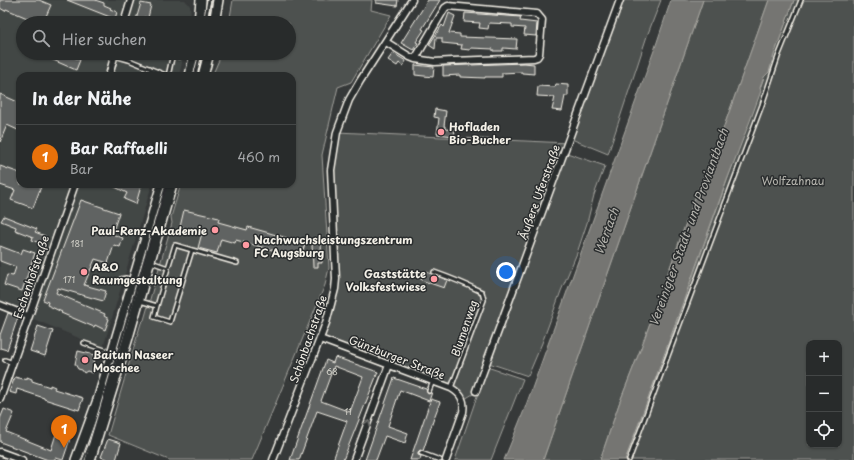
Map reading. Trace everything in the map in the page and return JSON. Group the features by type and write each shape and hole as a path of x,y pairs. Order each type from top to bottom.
{"main road":[{"path":"200,16 201,0"},
{"path":"215,16 218,0"},
{"path":"191,72 193,60"},
{"path":"204,72 207,60"},
{"path":"76,460 99,397 161,188"},
{"path":"90,460 171,188"}],"street":[{"path":"126,16 131,0"},
{"name":"Schönbachstraße","path":"273,460 320,339 333,296 336,279 331,170 337,132 360,81 412,0"},
{"name":"Äußere Uferstraße","path":"476,391 620,0"},
{"path":"386,42 410,57 415,59 423,60 446,62 534,58 539,54 542,20 537,14 448,6 445,8 415,59"},
{"path":"110,72 113,60"},
{"name":"Eschenhofstraße","path":"0,399 74,188"},
{"path":"0,305 28,316"},
{"name":"Günzburger Straße","path":"320,339 433,381 458,392 462,396 464,406 463,412 446,460"},
{"path":"354,460 390,365"},
{"path":"0,452 22,460"}],"lane":[{"path":"206,16 209,0"},
{"path":"629,460 762,105 778,57 801,0"},
{"path":"129,60 160,72"},
{"path":"170,72 172,60"},
{"path":"196,72 198,60"},
{"path":"150,68 150,72"},
{"path":"83,460 103,401 166,188"},
{"path":"192,250 170,322 154,317 175,245 237,263"},
{"path":"150,262 168,268"},
{"name":"Blumenweg","path":"434,272 477,289 482,292 484,296 484,300 451,388"},
{"path":"121,279 126,278 134,281"},
{"path":"138,300 157,306"},
{"path":"84,343 112,353"},
{"path":"4,360 13,363"},
{"path":"429,391 433,381"},
{"path":"421,453 440,460"}],"shaded area":[{"path":"0,0 185,0 190,6 191,16 16,16 16,60 182,60 180,72 16,72 16,188 151,188 103,348 31,318 25,311 0,302"}],"green space":[{"name":"Nachwuchsleistungszentrum FC Augsburg","path":"233,0 372,0 371,10 391,15 351,82 338,87 322,155 329,268 325,285 252,460 169,460 108,435 141,323 144,320 172,223 171,217 180,188 296,188 296,72 214,72 219,60 296,60 296,16 230,16"},
{"path":"620,0 661,0 647,36 608,154 569,138"},
{"path":"703,0 769,0 722,132 695,198 641,348 619,404 600,460 543,460"},
{"name":"Wolfzahnau","path":"794,0 854,0 854,460 625,460 646,401 660,369 764,77 769,72"},
{"path":"337,132 567,143 564,152 605,166 594,195 577,253 528,376 486,362 476,391 463,400 458,393 320,339 335,289 331,170"},
{"path":"487,367 523,379 491,460 455,460"}],"water":[{"name":"Wertach","path":"671,0 703,0 543,460 504,460 525,408"},
{"name":"Vereinigter Stadt- und Proviantbach","path":"769,0 794,0 769,72 764,77 756,106 721,195 625,460 600,460 619,404 641,348 695,198 722,132"}],"building":[{"path":"0,0 39,0 51,5 46,16 22,16 0,8"},
{"path":"67,0 95,0 104,3 104,5 117,12 116,16 107,16"},
{"path":"376,0 398,0 397,6 376,3"},
{"path":"428,0 440,0 422,29 424,30 416,42 418,43 413,50 401,43"},
{"path":"141,3 151,5 148,16 137,16"},
{"path":"449,13 455,16 449,33 460,34 460,37 517,39 516,49 503,48 503,51 493,51 493,49 461,49 462,45 442,43 442,38 436,38 435,49 429,45 442,25 444,27"},
{"path":"465,13 521,17 520,21 537,23 536,36 524,35 525,28 512,27 512,24 489,23 488,29 479,28 480,23 464,22"},
{"path":"393,53 406,61 403,66 399,63 397,66 388,60"},
{"path":"53,60 80,60 76,70"},
{"path":"524,63 534,64 534,74 522,72 502,73 502,77 485,78 460,77 460,75 443,76 443,66"},
{"path":"415,65 434,67 433,77 415,75"},
{"path":"556,84 568,85 568,96 565,96 562,111 552,110 555,97 537,96 538,86 555,87"},
{"path":"0,94 16,101 16,129 7,125 0,142"},
{"path":"435,109 446,111 444,126 445,129 455,130 454,136 437,134 439,118 434,117"},
{"path":"0,166 16,172 16,188 40,188 33,208 11,200 15,190 0,185"},
{"path":"117,188 140,188 136,204 124,199 127,193"},
{"path":"81,200 119,213 112,234 123,238 120,247 114,245 108,263 95,259 84,285 106,291 103,301 58,288 56,293 105,314 104,316 109,319 105,330 61,313 62,312 47,305 48,302 43,300"},
{"path":"184,210 219,218 218,222 247,230 248,227 305,243 301,258 236,240 235,243 221,239 217,253 198,248 202,233 180,227"},
{"path":"4,216 37,229 35,232 45,236 42,244 32,240 33,237 15,230 16,227 1,221"},
{"path":"321,243 322,263 318,263 318,267 313,267 312,244"},
{"path":"0,246 21,254 23,249 35,253 22,291 4,285 7,275 13,276 16,267 0,261"},
{"name":"Gaststätte Volksfestwiese","path":"424,271 447,280 444,288 421,280"},
{"path":"8,313 18,317 7,350 0,348 0,335"},
{"path":"38,326 53,331 45,356 30,351"},
{"name":"Baitun Naseer Moschee","path":"78,351 95,355 93,363 95,366 93,373 87,371 84,373 82,370 78,369 75,364"},
{"path":"335,357 378,372 343,460 333,460 347,421 317,411 299,460 290,460 326,360 333,363","holes":["334,366 363,377 350,412 321,401"]},
{"path":"15,377 27,379 27,377 32,379 32,381 50,387 50,385 55,387 54,389 83,398 79,410 17,389 16,394 9,392"},
{"path":"394,378 426,389 428,394 432,392 429,401 400,390 388,426 408,433 405,443 385,436 376,460 365,460"},
{"path":"431,399 440,402 423,451 420,450 418,452 418,455 421,456 420,460 410,460"},
{"path":"4,409 14,413 6,432 51,450 56,434 70,439 63,460 55,458 55,460 48,460 0,442 0,419"},
{"path":"108,439 121,443 116,460 109,460 101,457"}],"tram line":[{"path":"208,16 211,0"},
{"path":"194,72 197,60"},
{"path":"82,460 89,443 102,400 164,188"}],"place":[{"name":"Hofladen Bio-Bucher","path":"441,132"},
{"name":"Paul-Renz-Akademie","path":"215,230"},
{"name":"Nachwuchsleistungszentrum FC Augsburg","path":"246,245"},
{"name":"A&O Raumgestaltung","path":"84,272"},
{"name":"Gaststätte Volksfestwiese","path":"434,279"},
{"name":"Baitun Naseer Moschee","path":"85,360"},
{"name":"Bar Raffaelli","path":"64,448"}]}
